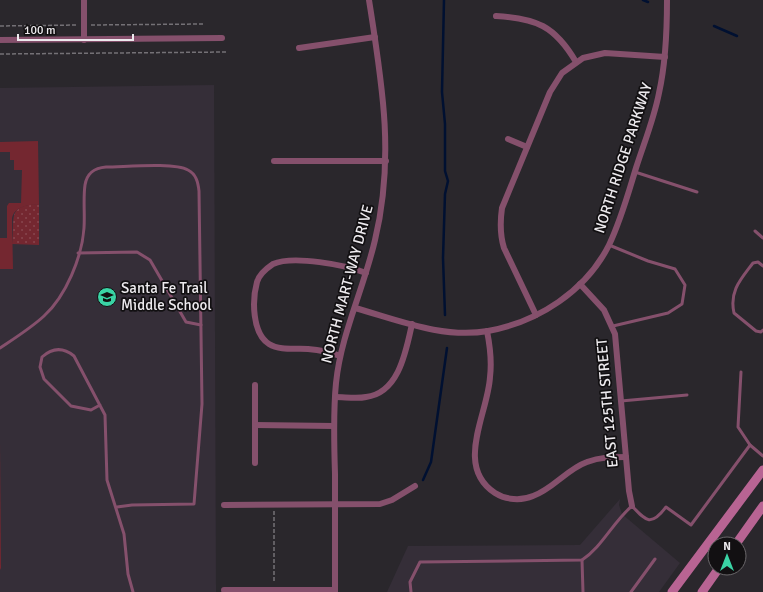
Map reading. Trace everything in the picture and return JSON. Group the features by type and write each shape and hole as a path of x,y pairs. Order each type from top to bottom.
{"main road":[{"path":"672,592 763,470"},
{"path":"742,536 763,506"},
{"path":"702,592 713,576"}],"street":[{"path":"84,0 84,40"},
{"name":"NORTH MART-WAY DRIVE","path":"224,590 335,591 334,426 340,356 356,308 379,222 386,161 386,120 369,0"},
{"name":"NORTH RIDGE PARKWAY","path":"536,316 557,303 580,284 598,263 609,245 619,220 656,108 665,57 667,0"},
{"path":"496,16 517,17 541,24 560,38 576,62"},
{"path":"299,48 375,37"},
{"path":"0,40 222,38"},
{"path":"356,308 412,324 448,332 488,331 536,316 504,248 500,226 502,208 554,84 562,73 576,62 605,52 665,57"},
{"path":"508,138 527,146"},
{"path":"274,161 386,161"},
{"path":"340,356 326,351 277,348 269,344 260,335 256,325 255,307 257,282 263,272 274,264 289,262 338,264 366,273"},
{"name":"EAST 125TH STREET","path":"580,284 604,310 613,326 615,334 632,506"},
{"path":"336,397 367,397 384,391 392,383 397,373 412,324"},
{"path":"488,331 491,356 490,377 474,452 478,474 488,488 507,498 527,498 545,490 586,462 599,458 626,457"},
{"path":"255,386 255,463"},
{"path":"255,425 334,426"},
{"path":"224,505 380,504 398,497 415,486"}],"lane":[{"path":"0,348 45,315 63,292 75,267 84,229 86,184 91,171 106,167 167,166 187,170 196,177 199,191 202,404 194,504 132,505 117,508"},
{"path":"635,172 698,192"},
{"path":"755,231 763,238"},
{"path":"609,245 648,261 675,269 685,285 682,304 668,313 613,326"},
{"path":"78,253 137,252 150,260 186,322 201,325"},
{"path":"763,266 758,262 753,263 734,288 733,297 734,313 756,331 762,332 763,330"},
{"path":"100,405 90,410 71,406 44,379 40,367 42,357 50,351 68,351 74,356 100,405 105,415 107,480 124,534 128,574 132,592"},
{"path":"741,372 738,427 750,445 763,456"},
{"path":"621,401 687,395"},
{"path":"411,592 410,582 420,562 582,560 592,553 618,518 632,506 644,518 649,520 658,517 666,507 691,525 750,445"},
{"path":"631,592 655,559"},
{"path":"582,560 583,592"}],"path":[{"path":"0,26 203,24"},
{"path":"0,54 228,52"},
{"path":"274,505 274,590"}],"shaded area":[{"name":"Santa Fe Trail Middle School","path":"214,85 216,592 0,592 0,88"},
{"path":"38,141 39,204 22,207 14,214 12,218 13,269 0,269 0,238 7,238 7,206 9,203 21,203 22,170 14,170 14,160 10,160 10,152 0,152 0,142"},
{"path":"39,204 39,245 12,244 14,215 21,207"},
{"path":"0,441 1,568 0,570"},
{"path":"620,499 619,505 622,514 680,563 659,592 387,592 408,546 580,545"}],"waterway":[{"path":"444,0 442,92 445,124 445,171 448,181 445,194 443,258 445,315"},
{"path":"643,0 648,2"},
{"path":"714,26 737,36"},
{"path":"423,480 431,462 447,348"}],"place":[{"name":"Santa Fe Trail Middle School","path":"107,297"}]}
